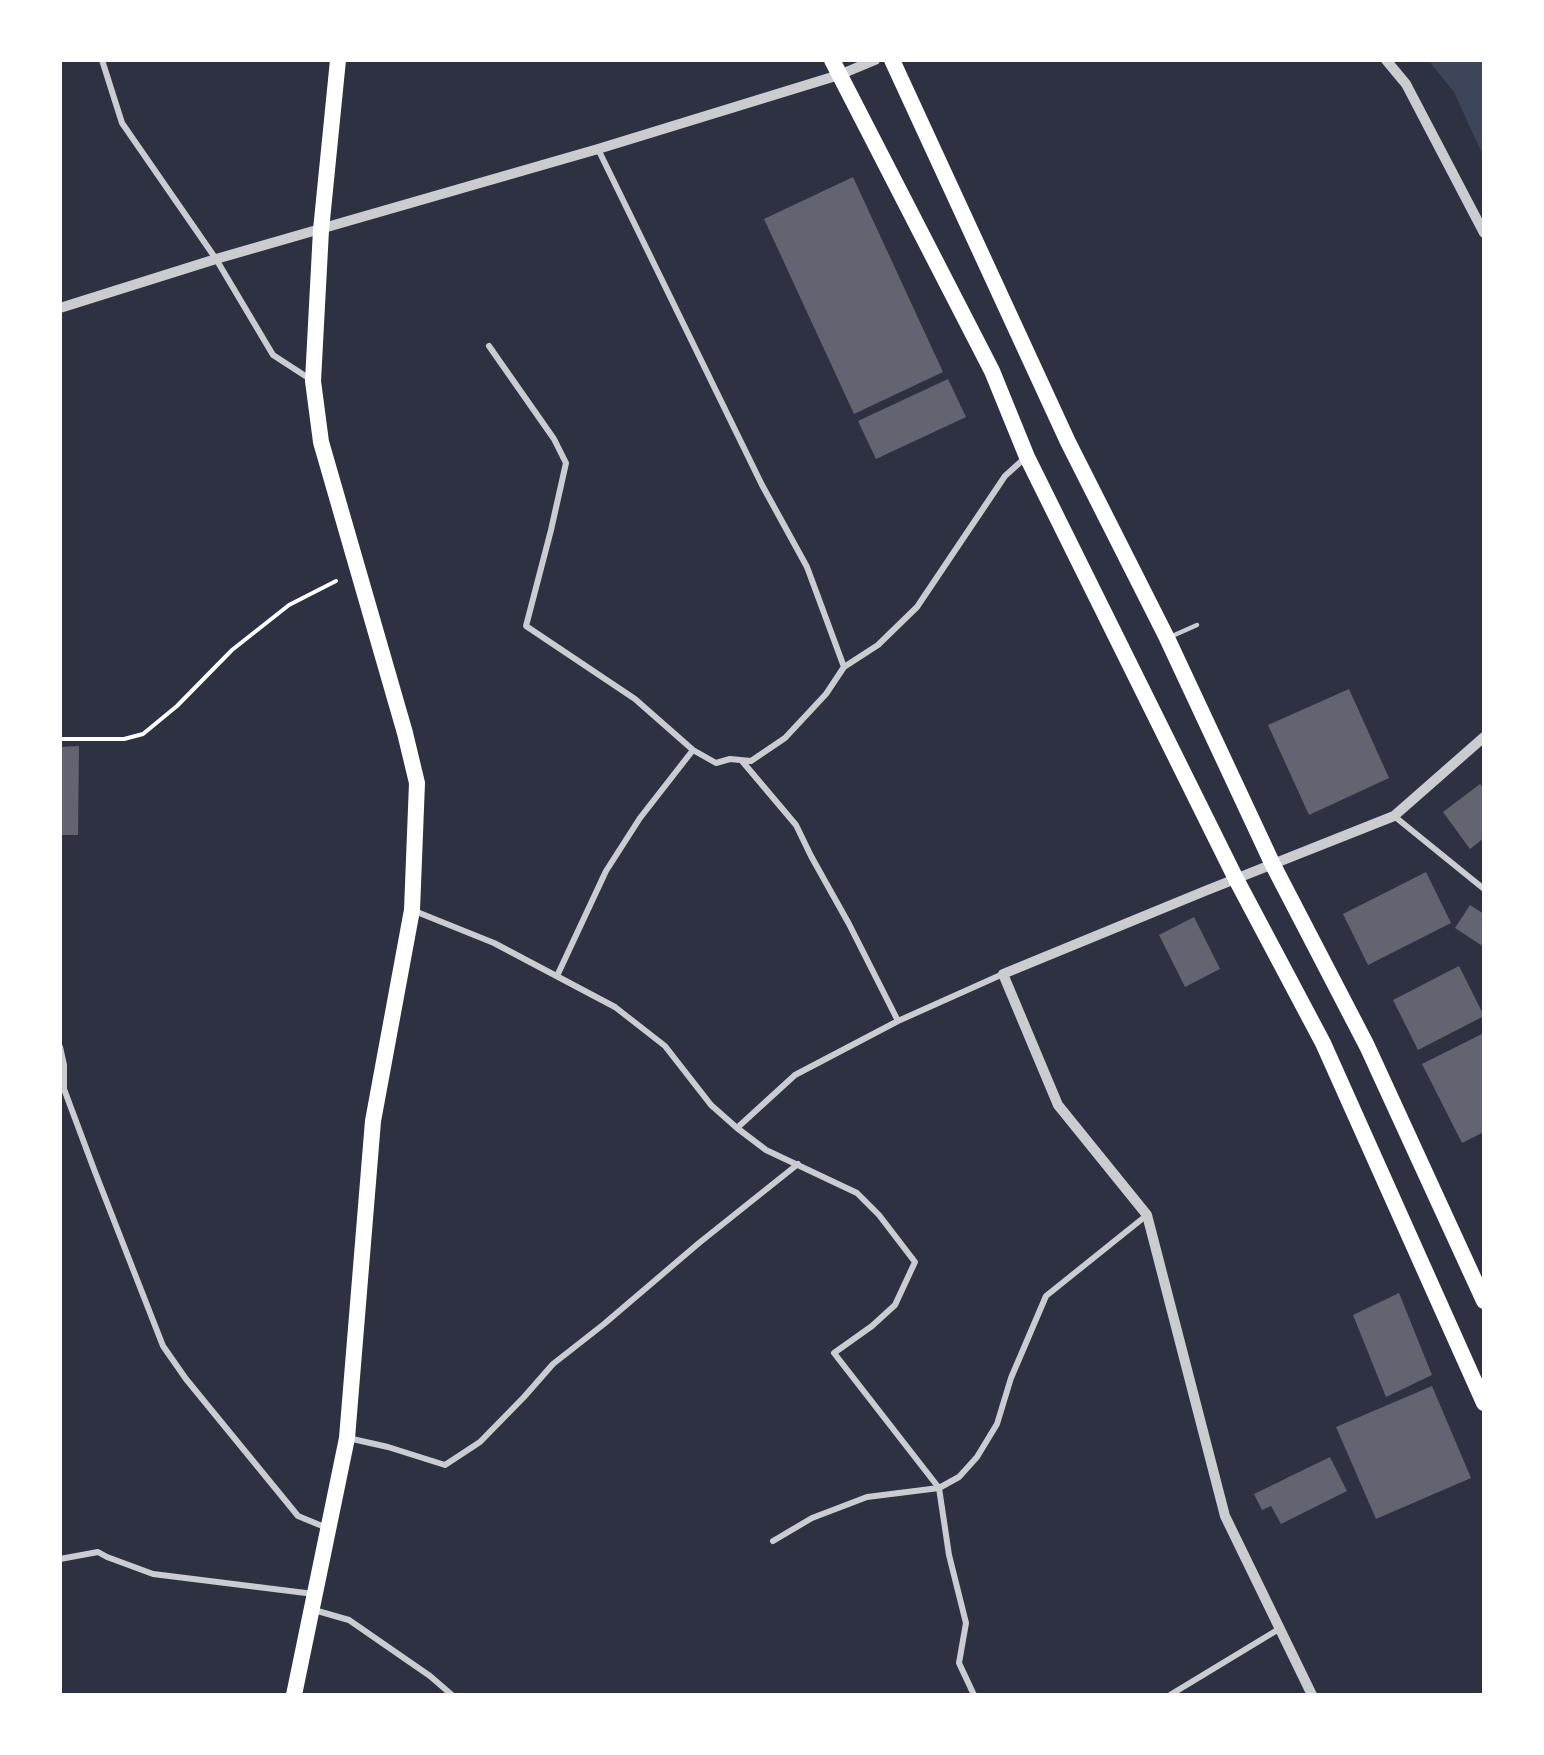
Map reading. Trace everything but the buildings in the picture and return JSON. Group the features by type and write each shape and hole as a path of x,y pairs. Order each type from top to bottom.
{"highway":[{"path":"294,1695 347,1438 373,1121 412,910 417,783 405,733 321,442 313,381 321,230 338,60"},
{"path":"892,60 1068,442 1167,638 1273,865 1367,1046 1484,1301"},
{"path":"836,68 992,371 1027,457 1236,879 1323,1043 1484,1403"}],"street":[{"path":"102,60 122,123 216,259 273,355 313,381"},
{"path":"60,308 216,259 597,149 836,68 875,60"},
{"path":"1386,60 1406,84 1484,233"},
{"path":"597,149 762,485 807,567 844,667"},
{"path":"489,346 554,439 566,463 526,626 635,699 693,750 717,763 730,759 751,761 785,738 826,694 844,667 878,645 917,607 1005,476 1027,457"},
{"path":"737,1128 795,1075 898,1021 1003,974 1394,816 1484,737"},
{"path":"557,976 606,871 640,818 693,750"},
{"path":"742,760 796,825 898,1021"},
{"path":"1394,816 1484,889"},
{"path":"412,910 494,943 615,1007 665,1046 711,1105 737,1128 766,1150 857,1193 879,1215 915,1262 895,1305 872,1326 834,1353 939,1488 949,1555 966,1623 959,1662 974,1695"},
{"path":"1003,974 1058,1105 1147,1215 1224,1516 1312,1695"},
{"path":"60,1047 64,1065 64,1089 94,1172 163,1346 186,1379 298,1516 327,1528"},
{"path":"347,1438 388,1447 445,1466 480,1442 553,1364 798,1164"},
{"path":"772,1541 812,1518 867,1497 939,1488 959,1477 976,1457 997,1424 1011,1378 1046,1296 1147,1215"},
{"path":"60,1559 98,1552 153,1574 312,1602 349,1620 430,1676 452,1695"},
{"path":"1170,1695 1279,1629"}],"lane":[{"path":"1167,638 1197,625"}],"path":[{"path":"60,739 124,739 143,734 177,706 232,650 289,605 358,570"}],"shaded area":[{"path":"1428,60 1484,60 1484,158 1454,92"}]}
